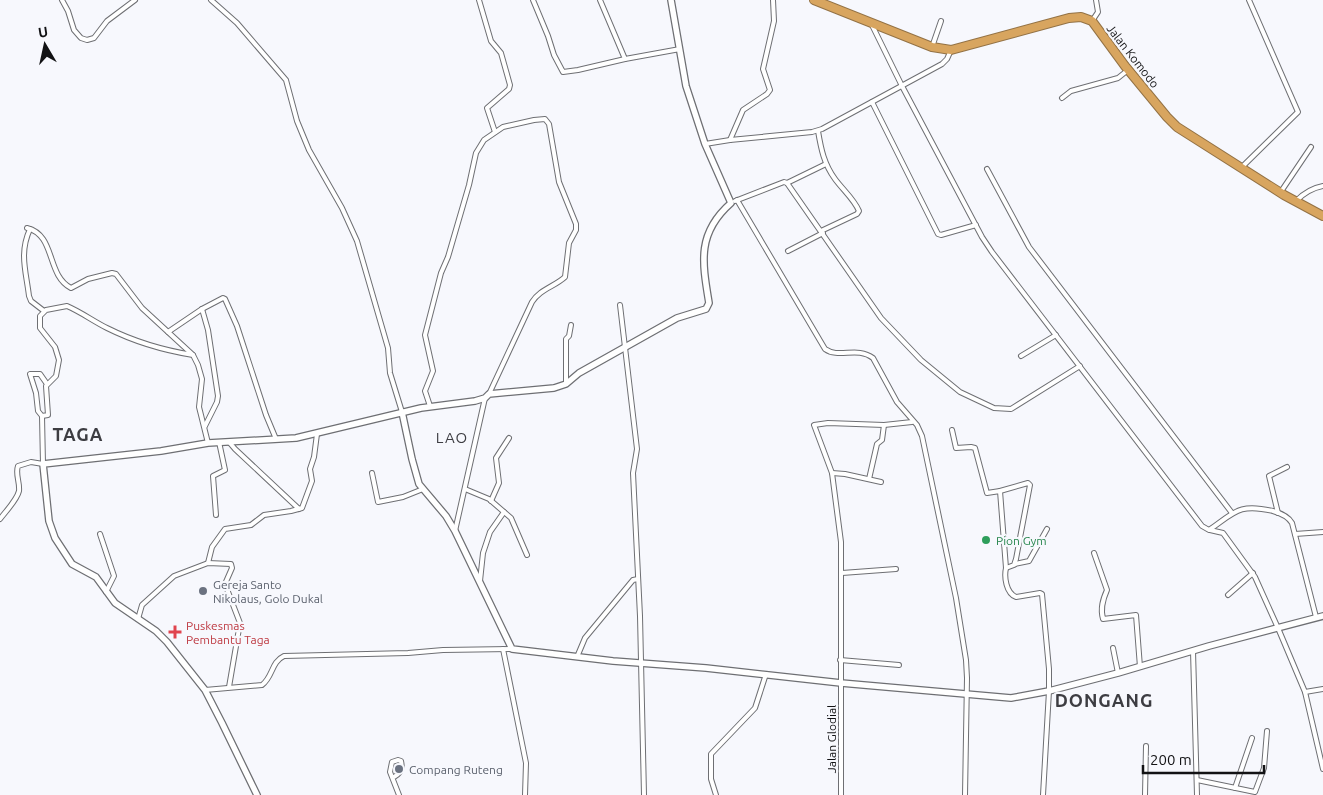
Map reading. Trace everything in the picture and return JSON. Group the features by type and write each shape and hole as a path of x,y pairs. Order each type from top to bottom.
{"highway":[{"name":"Jalan Komodo","path":"814,0 932,47 951,50 1076,17 1092,21 1128,70 1172,123 1214,149 1240,169 1323,216"}],"street":[{"path":"62,0 74,30 81,38 88,40 94,38 108,21 135,0"},
{"path":"211,0 237,23 286,80 297,121 309,150 342,208 357,241 388,348 390,372 402,412 414,469 423,489 446,516 455,531 512,649"},
{"path":"479,0 491,40 501,52 510,85 509,89 488,106 489,116 495,132"},
{"path":"533,0 554,55 563,72 680,49"},
{"path":"600,0 624,59"},
{"path":"671,0 686,86 705,144 734,201 826,349 831,352 861,352 866,353 872,358 910,422"},
{"path":"730,140 742,110 767,94 770,90 763,69 774,21 773,0"},
{"path":"1092,21 1098,12 1096,0"},
{"path":"1240,169 1298,113 1279,65 1248,0"},
{"path":"870,21 902,86 992,252 1199,524 1209,530 1223,533 1253,573 1305,692 1323,769"},
{"path":"932,47 941,21"},
{"path":"705,144 818,131 826,128 942,64 947,59 951,50"},
{"path":"1062,98 1071,91 1116,79 1128,70"},
{"path":"872,102 938,234 942,235 976,225"},
{"path":"430,406 425,389 432,371 425,334 441,273 448,257 469,185 476,153 484,140 503,127 545,119 548,121 559,182 573,214 576,227 569,243 565,277 555,285 541,291 532,302 487,397 455,531"},
{"path":"788,251 857,214 859,211 826,164 822,155 818,131"},
{"path":"1280,192 1311,147"},
{"path":"0,519 18,496 18,466 31,462 43,464 161,452 219,442 296,438 430,406 554,388 566,384 579,373 677,318 706,309 709,303 704,262 706,236 713,222 734,201 784,182 787,183 826,164"},
{"path":"987,169 1030,247 1232,513"},
{"path":"787,183 887,326 921,360 960,392 994,408 1011,409 1080,366"},
{"path":"1296,201 1305,192 1323,186"},
{"path":"44,311 29,296 23,256 24,240 28,228 42,237 54,265 55,273 61,281 71,288 88,279 114,273 142,308 192,355 198,364 202,378 199,407 208,444"},
{"path":"168,332 202,309 223,298 226,300 276,439"},
{"path":"620,305 636,449 634,473 644,795"},
{"path":"42,416 48,414 46,387 56,376 59,360 55,347 39,326 40,316 44,311 67,306 106,328 147,345 192,355"},
{"path":"202,309 208,330 218,399 205,426"},
{"path":"566,384 566,339 569,336 571,326"},
{"path":"1021,356 1056,335"},
{"path":"47,384 40,374 30,374 36,393 38,411 42,416 43,464 50,521 55,538 72,564 96,577 106,592 121,608 150,626 167,642 205,690 257,795"},
{"path":"869,480 877,443 882,441 884,424 910,422 917,425 922,436 956,598 966,660 965,795"},
{"name":"Jalan Glodial","path":"841,795 841,542 832,473 814,429 814,424 884,424"},
{"path":"952,430 956,448 975,448 986,493 1030,484 1015,564"},
{"path":"208,563 212,547 227,528 251,525 268,514 299,509 304,505 312,481 310,468 314,457 317,434"},
{"path":"491,501 498,483 496,458 509,438"},
{"path":"216,515 213,476 225,470 219,442"},
{"path":"229,442 299,509"},
{"path":"1278,513 1269,476 1287,467"},
{"path":"372,472 378,502 400,498 423,489"},
{"path":"832,473 880,482"},
{"path":"465,489 491,501 504,512 515,524 527,555"},
{"path":"1000,491 1005,575 1008,589 1012,596 1016,597 1042,594 1049,670 1042,795"},
{"path":"1209,530 1232,513 1250,508 1278,513 1291,521 1316,617"},
{"path":"480,583 483,552 490,532 504,512"},
{"path":"1006,568 1029,561 1047,529"},
{"path":"1295,534 1323,532"},
{"path":"100,534 114,576 106,592"},
{"path":"1094,553 1107,590 1102,605 1103,619 1136,615 1140,667"},
{"path":"138,619 142,606 172,578 208,563 228,562 232,565 225,584 240,625 229,687"},
{"path":"842,573 896,569"},
{"path":"1228,594 1253,573"},
{"path":"576,657 585,638 633,580 638,579"},
{"path":"205,690 262,685 266,682 276,662 284,656 512,649 576,657 766,674 842,684 1011,698 1049,691 1118,673 1323,616"},
{"path":"1113,648 1118,673"},
{"path":"503,649 526,763 525,795"},
{"path":"1193,651 1197,795"},
{"path":"840,660 899,665"},
{"path":"716,795 711,779 711,754 755,708 766,674"},
{"path":"1305,692 1323,689"},
{"path":"1197,780 1256,792 1264,768 1267,731"},
{"path":"1235,788 1252,738"},
{"path":"1145,795 1146,746"},
{"path":"394,778 399,795"}],"place":[{"name":"Pion Gym","path":"986,540"},
{"name":"Gereja Santo Nikolaus, Golo Dukal","path":"203,591"},
{"name":"Puskesmas Pembantu Taga","path":"175,632"},
{"name":"Compang Ruteng","path":"399,769"}],"district":[{"name":"TAGA","path":"78,434"},
{"name":"LAO","path":"452,437"},
{"name":"DONGANG","path":"1104,700"}]}
